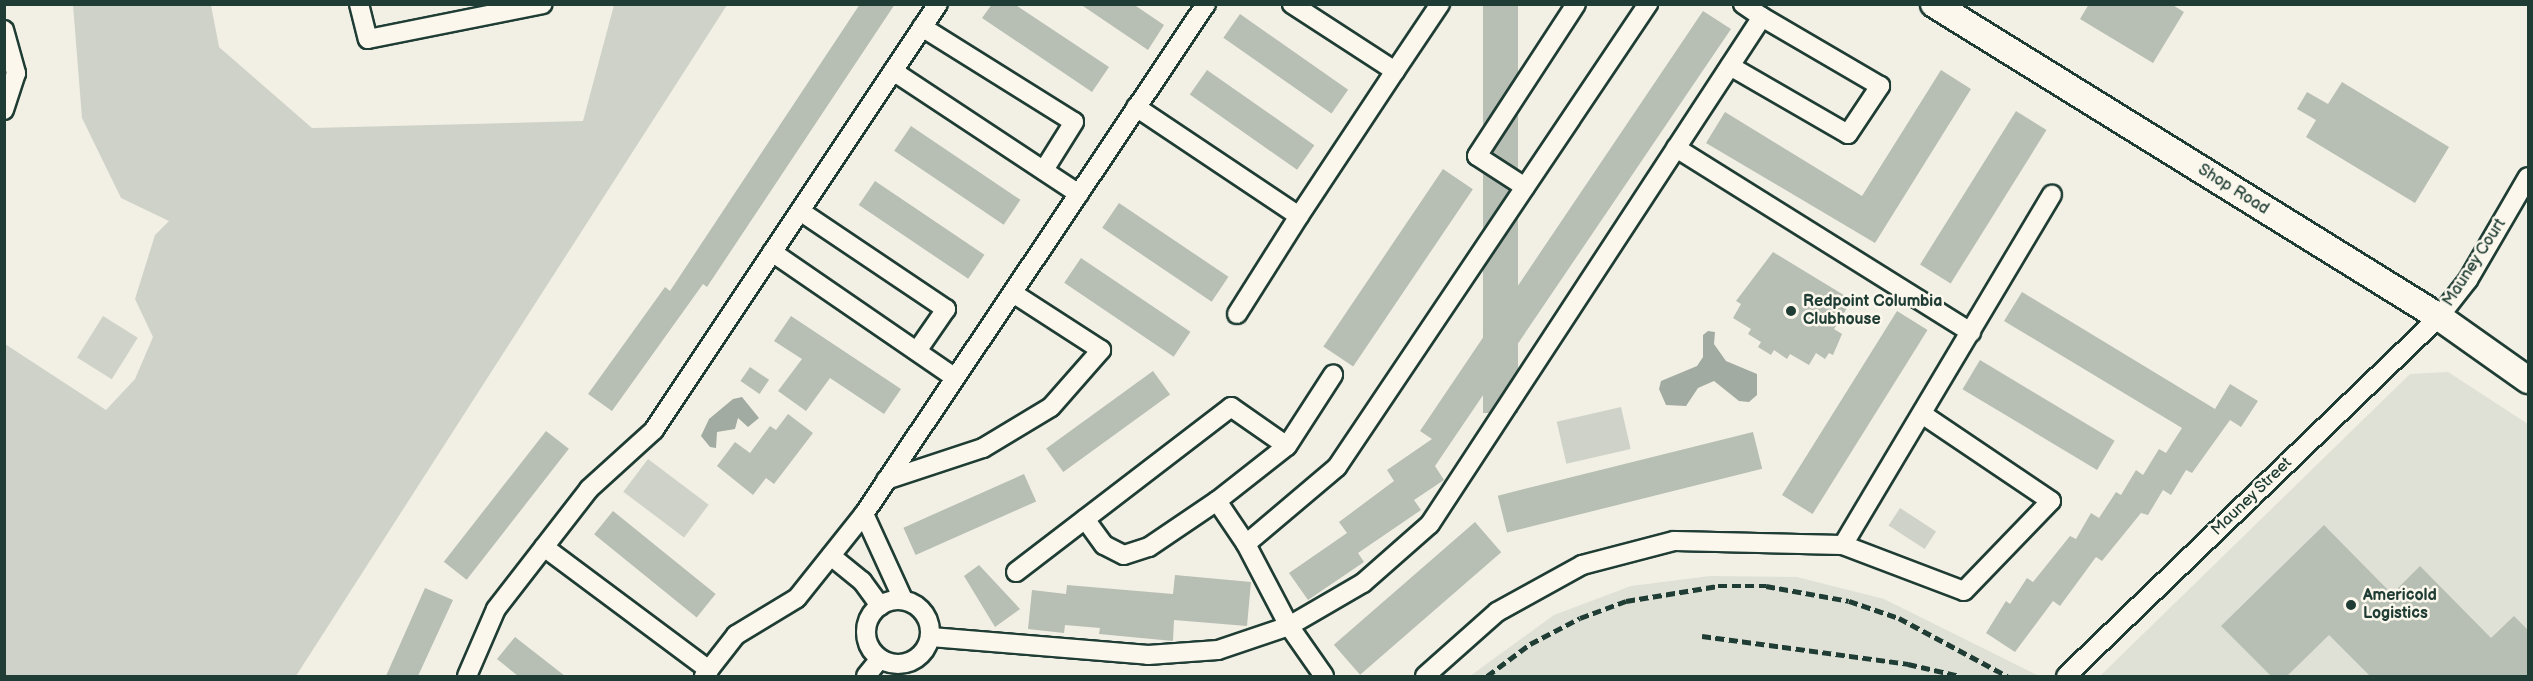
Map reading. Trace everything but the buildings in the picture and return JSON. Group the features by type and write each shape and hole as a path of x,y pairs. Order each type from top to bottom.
{"street":[{"path":"358,4 368,39 543,4"},
{"path":"468,676 496,609 589,489 654,430 938,4"},
{"path":"544,547 707,673 736,635 797,598 864,514 954,376 1013,293 1206,4"},
{"path":"1292,4 1395,71"},
{"path":"1237,314 1299,216 1440,4"},
{"path":"1525,187 1477,156 1576,4"},
{"path":"1246,544 1337,467 1648,4"},
{"path":"1730,66 1848,134 1880,86 1743,4"},
{"name":"Shop Road","path":"1934,4 2439,317 2529,380"},
{"path":"931,637 1148,655 1218,650 1289,626 1364,583 1430,524 1762,17"},
{"path":"922,27 1074,122 1044,170"},
{"path":"4,30 16,73 4,110"},
{"path":"893,71 1079,194"},
{"path":"1136,107 1299,216"},
{"path":"1676,148 1971,332"},
{"name":"Mauney Court","path":"2439,317 2468,280 2529,177"},
{"path":"1843,545 2052,195"},
{"path":"800,211 946,309 918,351"},
{"path":"772,252 954,376"},
{"path":"886,480 983,448 1041,413 1101,350 1013,293"},
{"name":"Mauney Street","path":"2066,676 2439,317"},
{"path":"1085,519 1104,545 1124,555 1149,547 1217,501 1287,446 1333,375"},
{"path":"1016,572 1231,407 1287,446"},
{"path":"1425,676 1497,612 1582,565 1674,541 1843,545 1964,591 2051,501 1922,414"},
{"path":"1217,501 1246,544 1289,626 1324,676"},
{"path":"864,514 903,599 921,608 931,637 920,656 911,662 900,664 880,659 872,651 865,630 880,606 903,599"},
{"path":"831,556 862,581 880,606"},
{"path":"866,676 880,659"}],"shaded area":[{"path":"73,5 211,5 219,47 312,128 583,121 614,5 727,5 296,676 5,676 5,344 106,410 135,379 153,337 135,299 155,235 169,221 121,198 82,118"},
{"path":"103,316 138,338 112,379 77,358"},
{"path":"1708,331 1715,332 1714,344 1726,361 1757,374 1757,395 1749,402 1739,401 1714,381 1698,388 1686,406 1666,405 1659,389 1661,381 1697,366 1703,357 1703,335"},
{"path":"2448,372 2528,424 2528,676 2100,676 2410,374"},
{"path":"742,397 759,418 748,427 738,418 735,429 717,432 716,448 710,447 701,436 709,419 733,399"},
{"path":"1621,407 1631,449 1566,464 1557,422"},
{"path":"648,459 709,505 684,537 623,492"},
{"path":"1900,508 1936,531 1925,549 1889,526"},
{"path":"1710,576 1797,577 1884,599 2039,676 1470,676 1554,615 1631,586"}],"railway":[{"path":"1487,676 1530,644 1580,618 1626,601 1718,586 1766,586 1849,601 1899,618 2007,676"},
{"path":"1702,636 1908,664 1960,676"}],"place":[{"name":"Redpoint Columbia Clubhouse","path":"1791,311"},
{"name":"Americold Logistics","path":"2351,605"}]}
